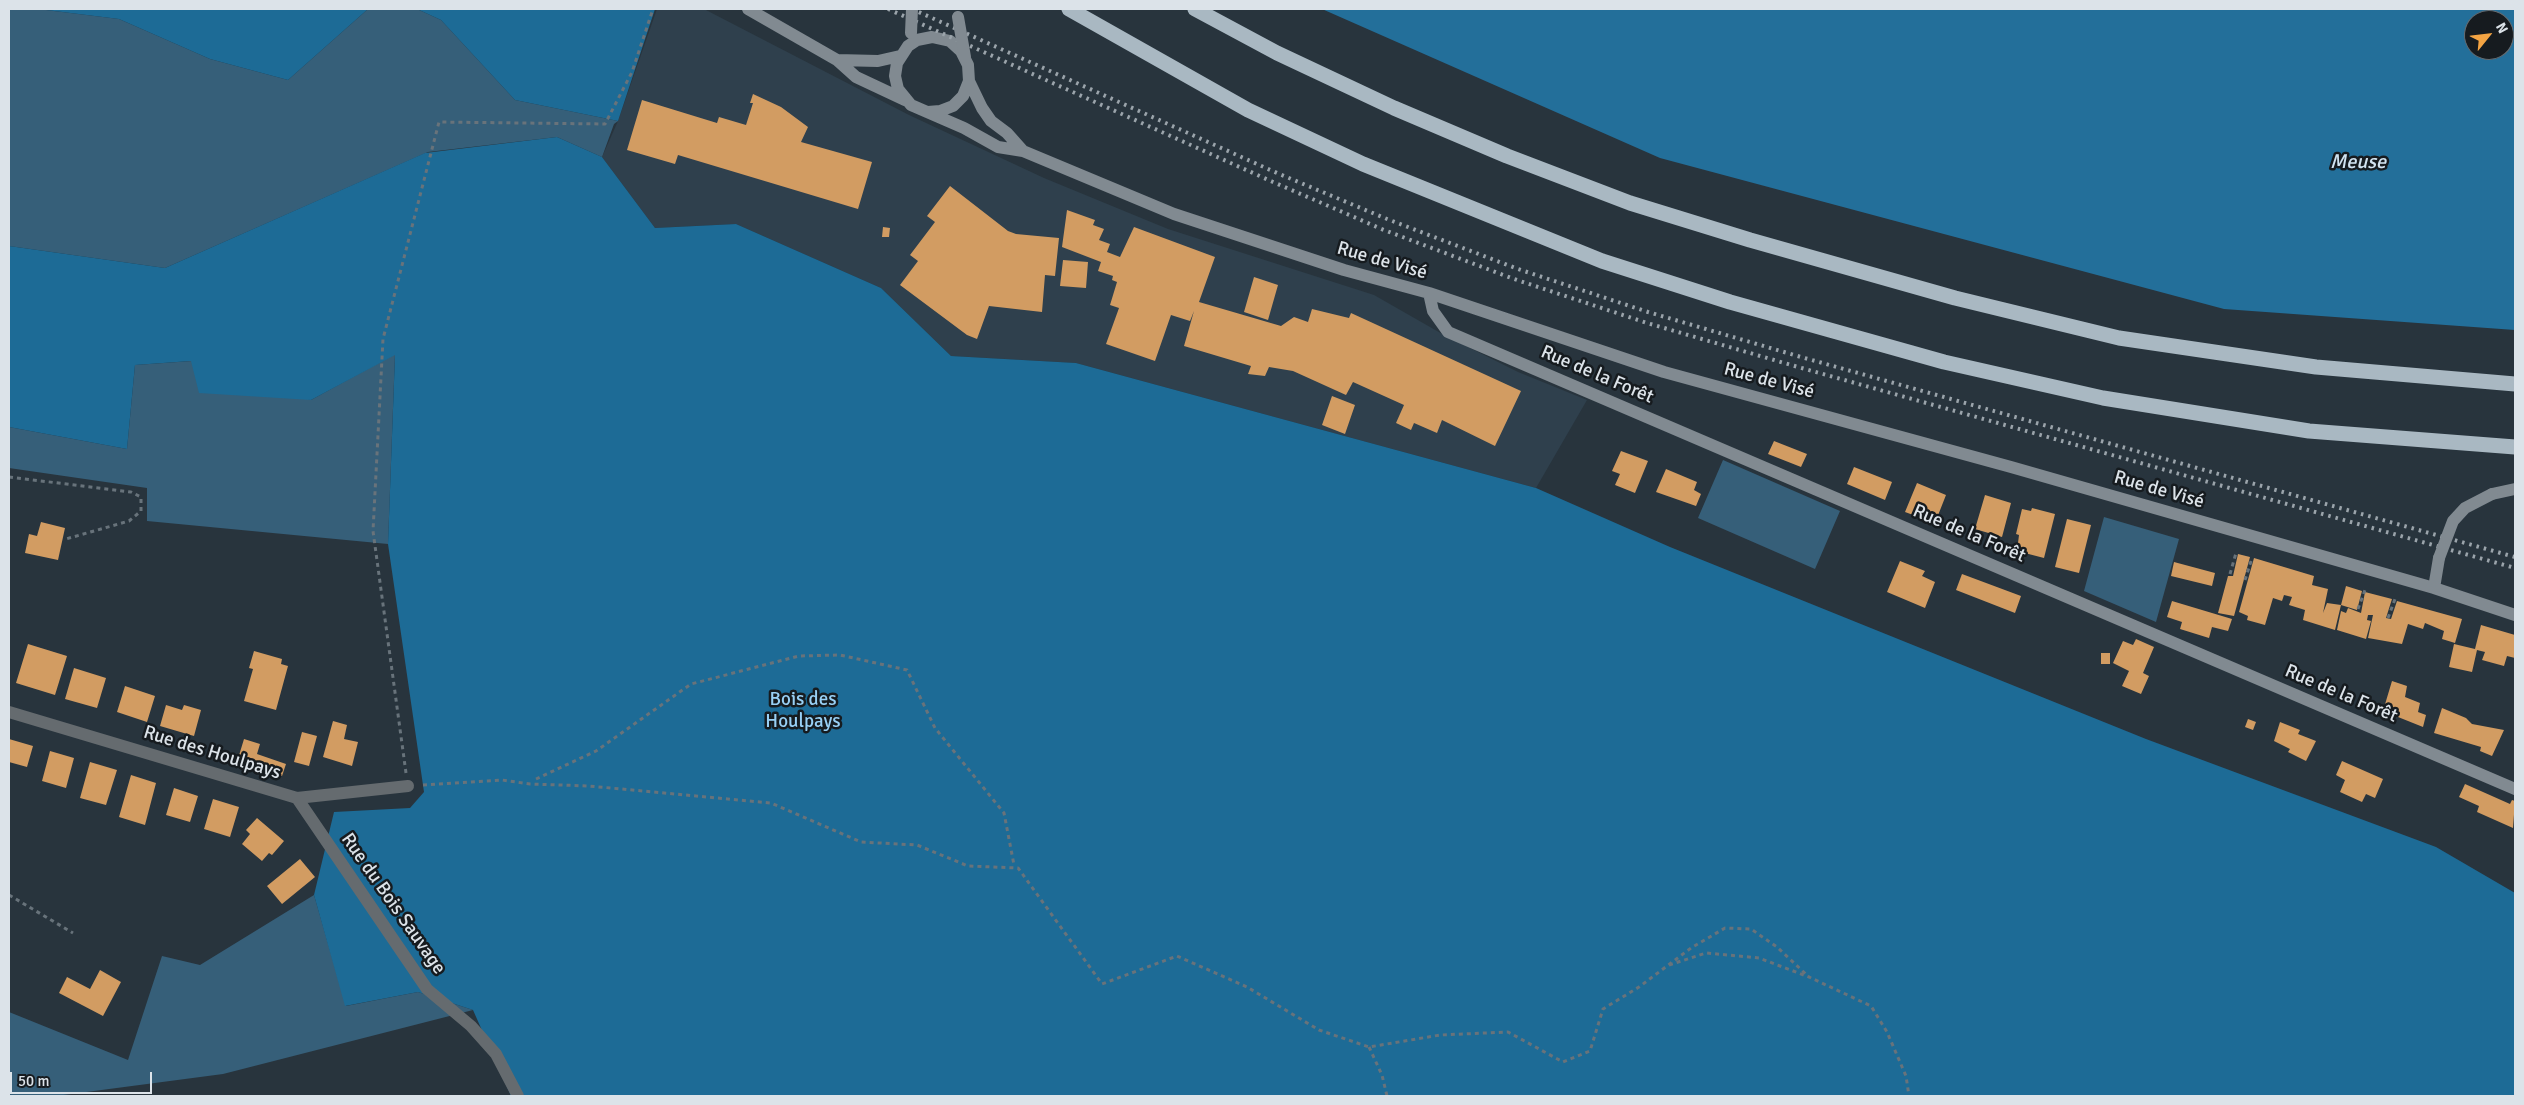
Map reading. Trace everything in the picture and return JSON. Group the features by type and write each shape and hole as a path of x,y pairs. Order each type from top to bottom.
{"highway":[{"path":"1069,9 1248,110 1363,164 1602,262 1730,302 1944,362 2103,398 2309,431 2515,447"},
{"path":"1195,9 1322,74 1394,108 1507,156 1630,203 1778,248 1955,298 2119,338 2316,367 2515,384"}],"main road":[{"name":"Rue de Visé","path":"748,9 837,60 856,77 998,147 1023,150 1174,214 1344,270 1429,293 1664,372 2020,470 2434,588 2515,615"},
{"path":"906,101 898,89 895,76 910,43 912,9"},
{"path":"957,13 965,57"},
{"name":"Rue de Visé","path":"837,60 878,62 910,43 937,37 950,41 965,57 969,81 982,108 991,121 1007,133 1023,150"},
{"path":"928,112 940,111 953,106 963,96 969,81"},
{"name":"Rue de la Forêt","path":"1429,293 1433,311 1448,332 2515,789"},
{"path":"2434,588 2439,558 2453,521 2465,508 2492,494 2515,489"}],"street":[{"name":"Rue des Houlpays","path":"9,712 296,798 408,786"},
{"name":"Rue du Bois Sauvage","path":"296,798 426,989 470,1026 496,1054 518,1096"}],"path":[{"path":"653,9 632,72 605,124 439,122 383,339 372,531 408,786 502,780 530,784 589,786 771,803 861,842 917,845 968,866 1018,868 1102,984 1177,956 1247,987 1319,1030 1368,1047 1440,1035 1508,1032 1563,1062 1590,1051 1603,1009 1639,987 1663,966 1726,928 1751,929 1777,947 1809,977"},
{"path":"9,477 131,492 141,497 141,511 129,521 66,539"},
{"path":"2230,574 2236,553"},
{"path":"2245,580 2252,558"},
{"path":"2358,609 2365,590"},
{"path":"2388,618 2395,599"},
{"path":"536,779 596,751 691,684 799,656 840,655 907,670 935,728 1004,813 1014,866"},
{"path":"9,895 72,933"},
{"path":"1663,966 1706,953 1759,958 1809,977 1871,1006 1888,1032 1906,1076 1909,1096"},
{"path":"1368,1047 1382,1075 1387,1096"}],"shaded area":[{"path":"9,9 38,9 119,19 210,59 288,80 368,9 417,9 441,20 515,100 618,121 614,124 602,157 557,137 428,152 165,268 9,246"},
{"path":"657,9 704,9 909,115 1044,178 1168,229 1374,295 1444,335 1518,372 1587,400 1536,488 1076,363 951,356 881,288 736,224 655,228 602,157 618,121"},
{"path":"395,354 388,544 147,521 147,488 9,468 9,427 127,449 135,365 192,361 311,400"},
{"path":"1723,460 1840,511 1815,569 1698,518"},
{"path":"2104,517 2179,539 2156,622 2084,591"},
{"path":"314,895 346,1006 418,992 473,1010 223,1074 56,1096 9,1096 9,1012 128,1060 162,956 200,965"}],"green space":[{"path":"38,9 368,9 288,80 210,59 119,19"},
{"path":"417,9 655,9 618,121 515,100 441,20"},
{"name":"Bois des Houlpays","path":"557,137 602,157 655,228 736,224 881,288 951,356 1076,363 1536,488 1670,547 2146,739 2436,847 2515,893 2515,1096 511,1096 473,1010 418,992 345,1006 314,895 334,812 410,808 424,792 388,544 395,355 311,400 199,393 191,361 135,365 127,449 9,427 9,246 165,268 425,153"}],"water":[{"name":"Meuse","path":"1322,9 2515,9 2515,330 2224,309 1660,158"}],"building":[{"path":"753,94 781,107 808,127 801,142 872,162 858,209 678,155 675,164 627,150 642,100 717,123 719,117 746,125 753,103 750,103"},
{"path":"950,186 1008,231 1016,234 1059,238 1055,276 1045,275 1042,312 989,306 977,339 967,335 900,285 918,261 910,255 935,222 927,216"},
{"path":"1067,210 1095,220 1093,225 1104,229 1099,240 1110,244 1107,252 1120,257 1134,227 1215,257 1199,302 1281,326 1294,317 1308,322 1312,309 1349,318 1351,313 1521,391 1495,446 1442,420 1437,433 1414,423 1411,430 1396,423 1404,405 1353,382 1346,395 1293,371 1269,367 1265,376 1248,374 1251,366 1184,346 1194,311 1190,321 1171,315 1155,361 1106,344 1119,308 1110,305 1117,282 1112,280 1113,276 1098,271 1101,262 1062,247"},
{"path":"883,227 890,228 889,237 882,237"},
{"path":"1063,260 1088,262 1086,288 1060,286"},
{"path":"1254,277 1278,285 1268,320 1244,312"},
{"path":"1332,396 1355,405 1345,434 1322,425"},
{"path":"1774,441 1807,454 1801,467 1768,454"},
{"path":"1621,451 1648,461 1635,493 1615,485 1620,474 1612,471"},
{"path":"1854,467 1892,482 1885,500 1847,484"},
{"path":"1666,469 1697,482 1694,490 1701,494 1696,506 1656,492"},
{"path":"1917,483 1946,495 1935,523 1905,512"},
{"path":"1985,495 2011,503 2002,537 1975,529"},
{"path":"2032,508 2055,514 2044,558 2017,551 2019,535 2016,534 2022,509 2031,511"},
{"path":"2067,519 2091,525 2079,573 2055,567"},
{"path":"41,522 65,528 58,560 25,553 29,534 37,536"},
{"path":"2238,554 2250,557 2234,616 2218,613 2228,576 2233,576"},
{"path":"2254,558 2314,576 2312,585 2328,589 2323,613 2327,603 2341,605 2335,630 2303,620 2305,610 2289,605 2292,597 2284,595 2282,601 2273,598 2265,625 2247,620 2248,616 2239,612"},
{"path":"1900,561 1925,571 1922,576 1935,582 1925,608 1887,592"},
{"path":"2174,562 2215,573 2212,586 2171,576"},
{"path":"1962,574 2021,596 2015,613 1956,590"},
{"path":"2346,586 2362,591 2357,610 2341,605"},
{"path":"2365,592 2392,599 2386,618 2391,619 2397,601 2462,619 2455,643 2442,639 2444,631 2425,623 2423,629 2408,624 2402,644 2368,638 2373,615 2368,615 2367,620 2371,621 2366,639 2337,630 2341,611 2346,613 2348,608 2361,613"},
{"path":"2172,601 2232,619 2228,631 2212,627 2209,638 2180,629 2182,622 2167,617"},
{"path":"2481,625 2515,635 2515,658 2507,656 2504,666 2482,660 2485,652 2477,650 2472,672 2449,667 2454,644 2475,649"},
{"path":"2136,639 2154,647 2143,673 2149,676 2141,694 2122,686 2129,671 2113,663 2123,641 2133,645"},
{"path":"28,644 67,656 55,695 16,683"},
{"path":"254,651 282,659 281,664 288,666 276,710 244,701 253,669 249,668"},
{"path":"2101,653 2110,653 2110,664 2101,664"},
{"path":"74,668 106,678 97,708 65,699"},
{"path":"2392,681 2407,686 2405,697 2420,703 2418,712 2426,715 2423,727 2383,711"},
{"path":"125,686 155,696 147,722 117,712"},
{"path":"166,705 182,710 184,705 201,710 194,736 160,726"},
{"path":"2442,708 2466,718 2472,724 2504,730 2492,756 2480,751 2481,747 2434,733"},
{"path":"2248,719 2256,722 2253,730 2245,727"},
{"path":"333,721 347,725 344,739 358,742 352,766 323,757"},
{"path":"2280,722 2300,730 2298,734 2316,741 2306,761 2288,752 2290,749 2274,741"},
{"path":"302,732 317,736 309,766 294,762"},
{"path":"9,739 33,746 27,767 9,762"},
{"path":"244,739 260,744 257,754 286,764 282,776 237,762"},
{"path":"50,751 74,758 66,788 42,781"},
{"path":"2342,761 2383,779 2375,798 2366,794 2362,802 2340,792 2345,780 2336,775"},
{"path":"90,762 117,770 106,805 80,798"},
{"path":"131,775 156,783 145,825 119,817"},
{"path":"2465,784 2510,804 2512,800 2515,801 2513,828 2477,812 2479,806 2459,797"},
{"path":"174,788 198,796 190,822 166,815"},
{"path":"213,799 239,807 230,837 204,829"},
{"path":"257,818 284,841 272,855 269,853 262,861 242,844 250,834 246,830"},
{"path":"300,859 315,877 282,904 267,886"},
{"path":"100,970 121,982 103,1016 59,993 67,977 90,989"}],"railway":[{"path":"888,9 1384,230 1514,279 1647,323 1798,367 2515,568"},
{"path":"912,9 1277,173 1387,219 1518,269 1648,312 1801,357 2515,557"}]}
